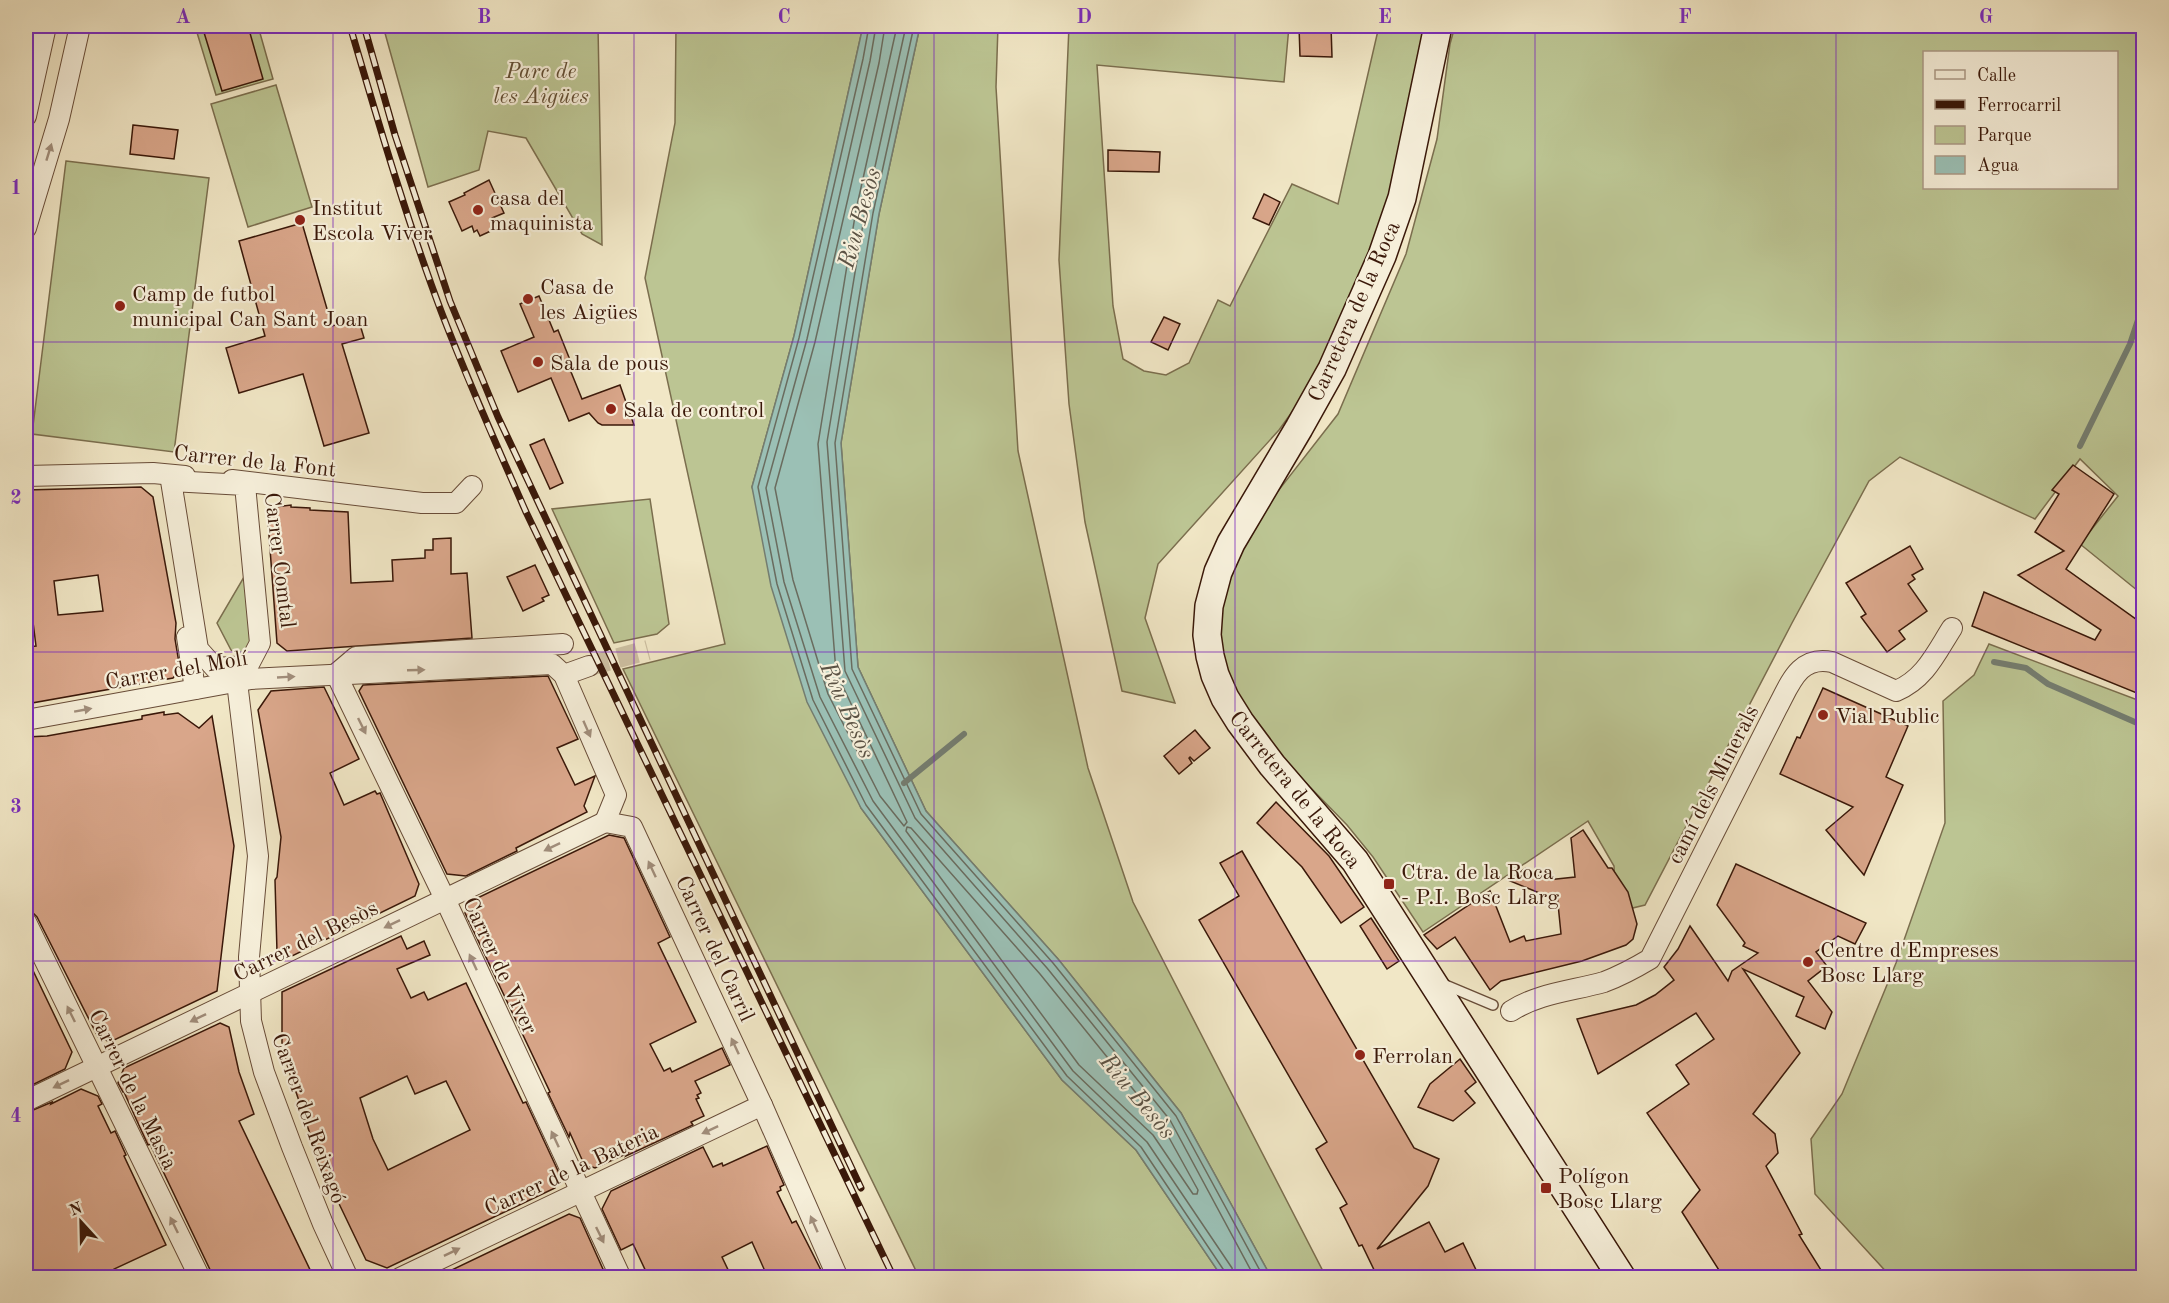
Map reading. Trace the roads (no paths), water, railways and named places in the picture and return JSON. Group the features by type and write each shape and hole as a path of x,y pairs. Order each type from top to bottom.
{"street":[{"path":"26,116 46,26"},
{"path":"26,228 60,119 80,26"},
{"name":"Carretera de la Roca","path":"1438,26 1402,198 1382,256 1332,369 1231,543 1213,586 1209,606 1208,635 1215,675 1225,698 1240,722 1272,765 1355,861 1622,1278"},
{"name":"Carrer de la Font","path":"26,476 246,481 422,503 456,503 472,486"},
{"path":"167,478 245,485 260,643 248,666 215,668 198,649 167,478"},
{"path":"167,478 195,689"},
{"name":"Carrer Comtal","path":"244,680 267,644 246,481"},
{"name":"camí dels Minerals","path":"1502,1008 1615,978 1650,959 1797,672 1810,663 1823,660 1896,690 1911,685 1927,669 1952,628"},
{"path":"336,674 356,657 563,644"},
{"name":"Carrer del Molí","path":"26,720 244,680 336,674 558,670 589,666"},
{"path":"558,670 616,795 605,822"},
{"name":"Carrer de Viver","path":"336,674 621,1278"},
{"name":"Carrer del Reixagó","path":"244,680 258,856 249,957 251,1021 264,1072 323,1224 348,1278"},
{"name":"Carrer del Besòs","path":"26,1101 605,822"},
{"name":"Carrer del Carril","path":"605,822 632,827 762,1105 838,1278"},
{"name":"Carrer de la Masia","path":"26,922 200,1278"},
{"name":"Carrer de la Bateria","path":"400,1278 762,1105"}],"lane":[{"path":"1433,980 1502,1008"}],"water":[{"name":"Riu Besòs","path":"863,26 920,26 879,214 841,443 858,667 926,811 1058,959 1181,1113 1271,1277 1222,1277 1136,1150 1062,1080 861,808 807,702 771,586 752,487 794,336"}],"waterway":[{"path":"2080,446 2130,344 2144,302"},
{"path":"1994,662 2026,668 2048,684 2144,726"},
{"path":"904,783 964,734"}],"tunnel":[{"path":"589,666 648,650"}],"railway":[{"path":"350,26 428,276 493,437 526,512 894,1278"},
{"path":"364,26 395,135 450,301 498,417 861,1188"}],"place":[{"name":"casa del maquinista","path":"478,210"},
{"name":"Institut Escola Viver","path":"300,220"},
{"name":"Casa de les Aigües","path":"528,299"},
{"name":"Camp de futbol municipal Can Sant Joan","path":"120,306"},
{"name":"Sala de pous","path":"538,362"},
{"name":"Sala de control","path":"611,409"},
{"name":"Vial Public","path":"1823,715"},
{"name":"Ctra. de la Roca - P.I. Bosc Llarg","path":"1389,884"},
{"name":"Centre d'Empreses Bosc Llarg","path":"1808,962"},
{"name":"Ferrolan","path":"1360,1055"},
{"name":"Polígon Bosc Llarg","path":"1546,1188"}],"park label":[{"name":"Parc de les Aigües","path":"541,82"}]}
